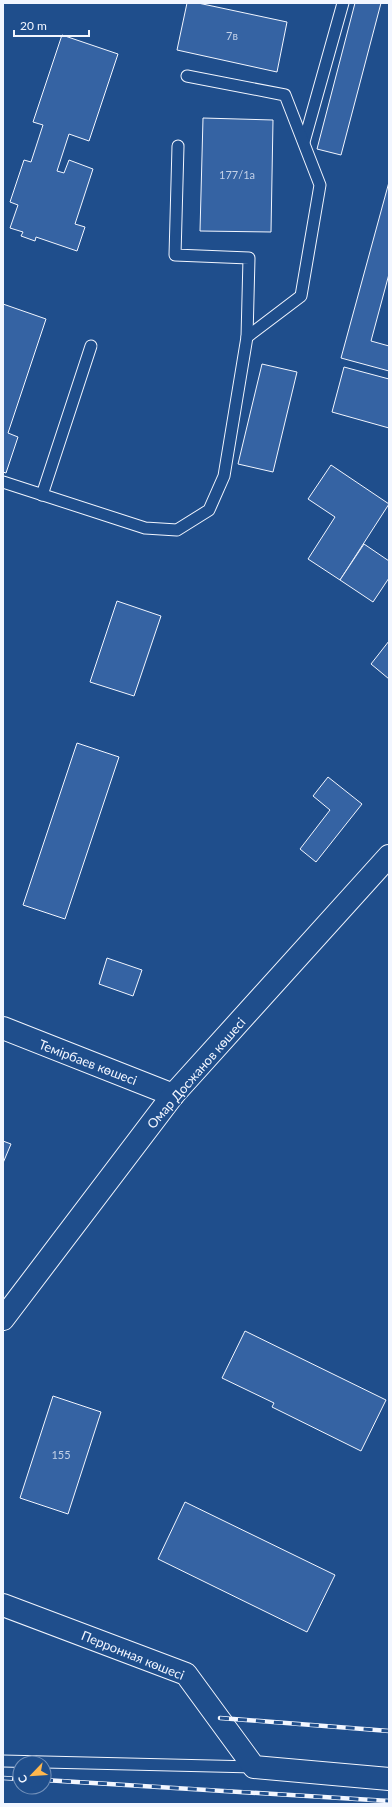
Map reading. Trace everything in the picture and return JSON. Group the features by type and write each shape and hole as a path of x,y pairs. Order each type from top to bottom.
{"street":[{"name":"Омар Досжанов көшесі","path":"3,1319 173,1095 389,856"},
{"name":"Темірбаев көшесі","path":"3,1028 173,1095"},
{"name":"Перронная көшесі","path":"3,1605 186,1674 254,1767"},
{"path":"254,1767 389,1779"}],"lane":[{"path":"304,142 343,3"},
{"path":"187,76 285,95 320,185 301,296 247,337"},
{"path":"3,482 144,528 177,530 209,510 224,476 247,337 249,258 175,255 178,146"},
{"path":"42,495 91,346"},
{"path":"3,1761 254,1767"}],"building":[{"path":"187,3 198,3 287,22 277,72 177,50"},
{"path":"355,3 381,3 341,155 317,149"},
{"path":"62,35 118,54 89,141 69,134 57,171 64,173 69,160 93,169 75,224 85,227 77,251 36,237 35,241 21,236 23,232 10,228 18,205 10,202 24,160 31,162 43,125 33,122"},
{"path":"203,118 273,120 271,232 200,231"},
{"path":"389,182 389,274 371,341 389,346 389,371 341,358"},
{"path":"3,304 46,319 8,433 18,437 6,473 3,472"},
{"path":"262,364 297,372 273,472 238,464"},
{"path":"344,367 389,379 389,428 332,412"},
{"path":"331,465 389,504 340,580 308,559 335,517 308,499"},
{"path":"364,544 389,561 389,578 373,602 340,580"},
{"path":"117,601 161,616 134,696 90,682"},
{"path":"389,641 389,679 371,664"},
{"path":"77,743 119,757 65,919 23,905"},
{"path":"328,777 362,804 316,862 300,849 330,810 313,796"},
{"path":"107,958 142,970 133,996 99,984"},
{"path":"3,1141 11,1144 3,1163"},
{"path":"245,1331 386,1400 361,1451 272,1407 274,1403 222,1378"},
{"path":"53,1396 101,1412 68,1514 20,1498"},
{"path":"185,1502 335,1575 307,1632 158,1559"}],"railway":[{"path":"220,1718 389,1731"},
{"path":"3,1778 12,1779"},
{"path":"52,1780 389,1801"}]}
